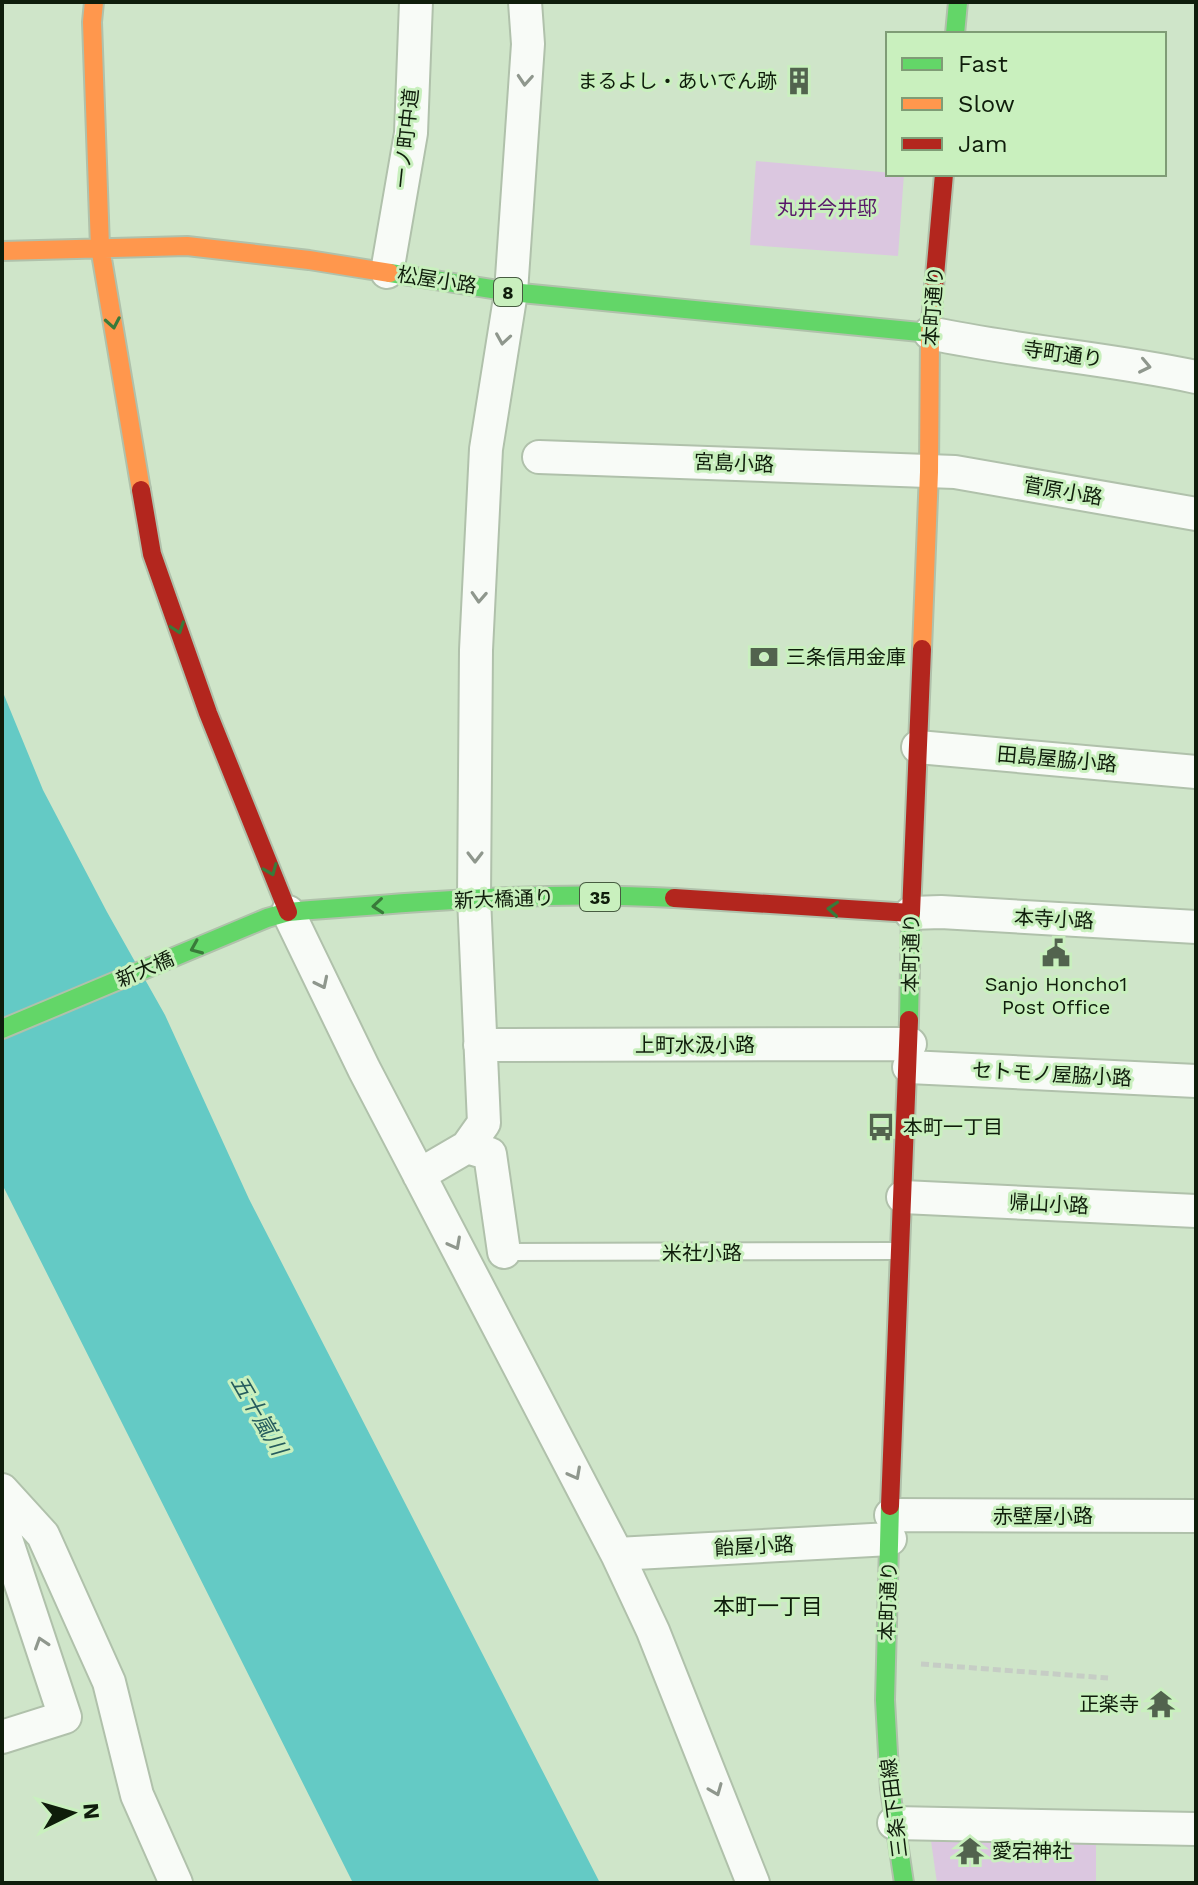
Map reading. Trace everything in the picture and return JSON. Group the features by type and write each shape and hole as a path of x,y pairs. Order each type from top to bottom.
{"main road":[{"path":"94,2 93,247 152,554 278,915"},
{"path":"955,32 958,2"},
{"name":"本町通り","path":"886,1733 885,1661 929,472 930,333 944,176"},
{"name":"松屋小路","path":"93,247 187,246 309,260 511,292 930,333"},
{"name":"8","path":"2,251 93,247"},
{"name":"新大橋通り","path":"278,915 474,898 636,896 911,913"},
{"name":"新大橋","path":"2,1029 278,915"},
{"name":"三条下田線","path":"886,1733 894,1823 904,1883"}],"street":[{"name":"一ノ町中道","path":"387,272 411,133 416,2"},
{"path":"419,1175 467,1147 484,1123 474,898 476,650 486,449 511,292 528,44 525,2"},
{"name":"寺町通り","path":"930,333 1130,363 1196,377"},
{"name":"宮島小路","path":"539,457 929,472"},
{"name":"菅原小路","path":"929,472 955,472 1196,514"},
{"name":"田島屋脇小路","path":"918,747 1196,772"},
{"name":"本寺小路","path":"911,913 1196,927"},
{"path":"278,915 364,1069 617,1554 653,1631 753,1883"},
{"name":"上町水汲小路","path":"480,1045 909,1056"},
{"name":"セトモノ屋脇小路","path":"909,1056 1196,1081"},
{"path":"467,1147 490,1154 504,1252"},
{"name":"帰山小路","path":"903,1197 1196,1211"},
{"path":"2,1490 43,1535 109,1682 137,1795 176,1883"},
{"name":"赤壁屋小路","path":"890,1527 1196,1516"},
{"path":"2,1527 65,1717 2,1737"},
{"name":"飴屋小路","path":"617,1554 890,1527"},
{"path":"894,1823 1196,1829"}],"lane":[{"name":"米社小路","path":"504,1252 900,1251"}],"path":[{"path":"885,1661 1108,1678"}],"green space":[{"name":"丸井今井邸","path":"756,161 904,176 898,256 750,245"},
{"path":"930,1834 1096,1838 1096,1883 937,1883"}],"water":[{"name":"五十嵐川","path":"2,690 43,790 165,1015 249,1199 600,1883 353,1883 2,1184"}],"traffic: fast":[{"path":"955,32 958,2"},
{"path":"390,273 511,292 930,333"},
{"path":"2,1029 288,912 529,896 674,898"},
{"path":"909,1020 911,913"},
{"path":"890,1506 885,1700 890,1789 904,1883"}],"traffic: slow":[{"path":"94,2 92,22 100,247 141,490"},
{"path":"2,251 187,246 390,273"},
{"path":"922,649 929,472 930,333 934,287"}],"traffic: jam":[{"path":"934,287 944,176"},
{"path":"141,490 152,554 208,713 288,912"},
{"path":"674,898 911,913 922,649"},
{"path":"890,1506 909,1020"}],"place":[{"name":"まるよし・あいでん跡","path":"799,81"},
{"name":"三条信用金庫","path":"764,657"},
{"name":"Sanjo Honcho1 Post Office","path":"1056,953"},
{"name":"本町一丁目","path":"881,1127"},
{"name":"正楽寺","path":"1161,1704"},
{"name":"愛宕神社","path":"970,1851"}],"district":[{"name":"本町一丁目","path":"768,1606"}]}
